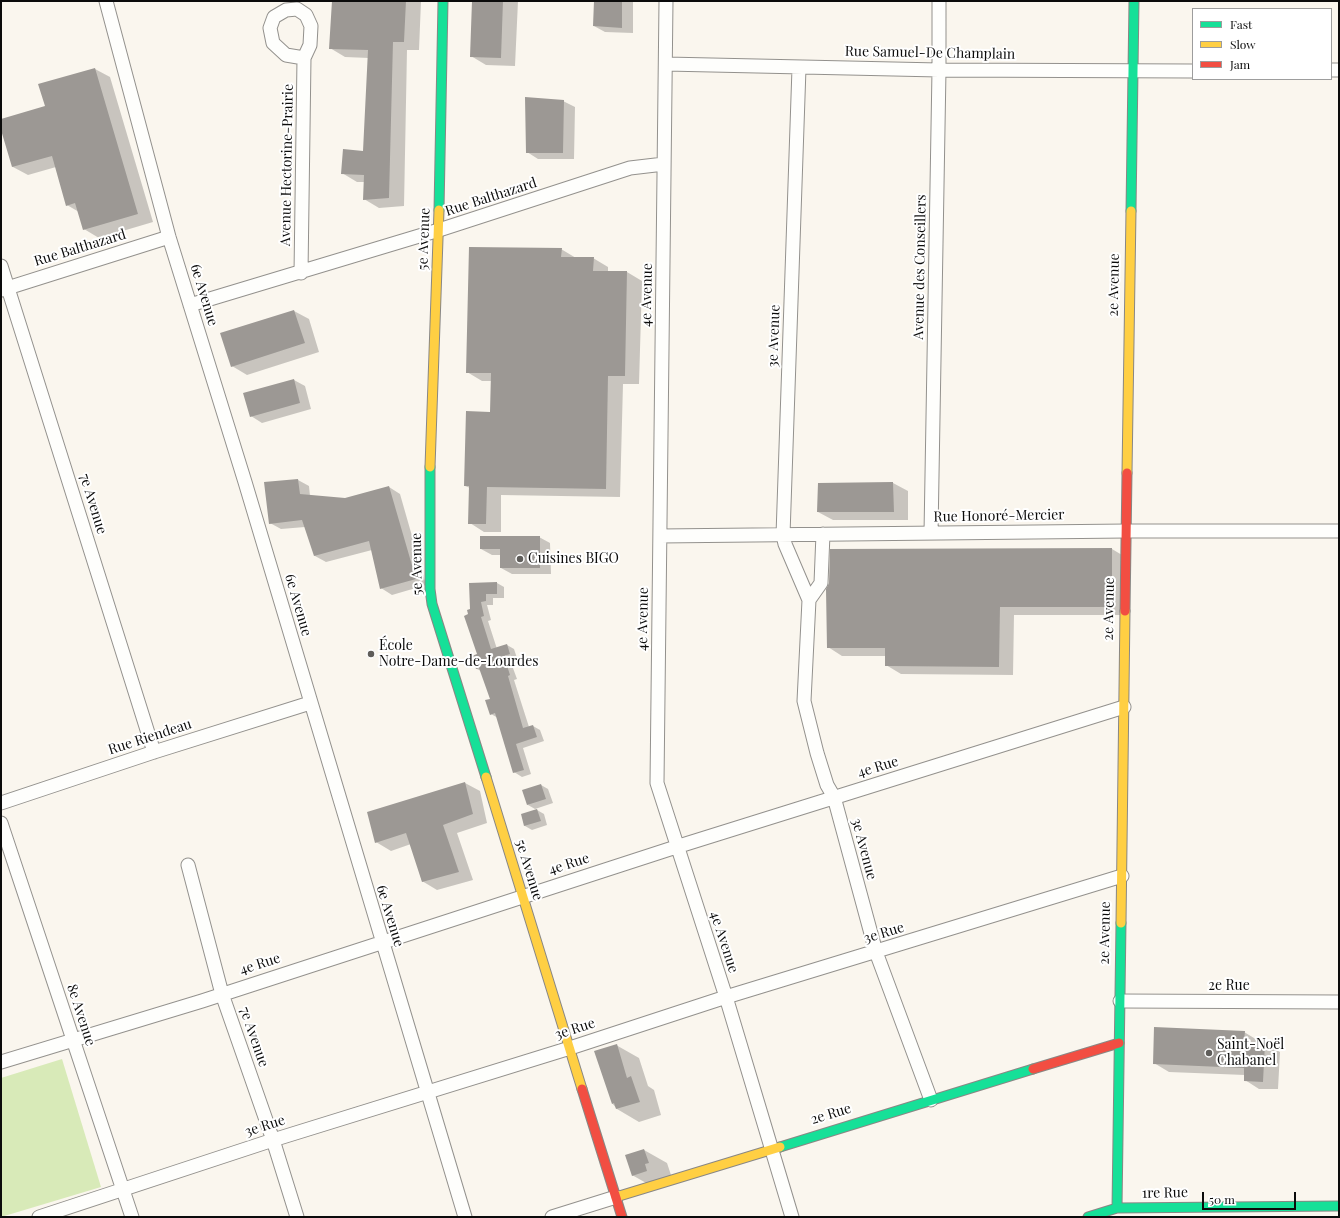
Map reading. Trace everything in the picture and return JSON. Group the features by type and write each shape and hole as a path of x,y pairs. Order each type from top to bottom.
{"street":[{"name":"6e Avenue","path":"106,1 169,237 245,482 465,1217"},
{"name":"5e Avenue","path":"443,1 439,230 430,474 430,574 432,604 622,1217"},
{"name":"4e Avenue","path":"666,1 657,783 676,847 726,997 792,1217"},
{"name":"Avenue des Conseillers","path":"931,533 940,70 939,1"},
{"name":"2e Avenue","path":"1116,1213 1134,1"},
{"name":"Avenue Hectorine-Prairie","path":"301,273 304,58"},
{"name":"Rue Samuel-De Champlain","path":"666,64 940,70 1133,72 1192,71"},
{"name":"3e Avenue","path":"799,68 783,535 809,600 804,701 817,753 827,785 834,798 876,952 931,1100"},
{"name":"Rue Balthazard","path":"190,305 301,273 630,168 664,164"},
{"name":"Rue Balthazard","path":"4,289 169,237"},
{"name":"7e Avenue","path":"1,266 4,289 154,752"},
{"name":"Rue Honoré-Mercier","path":"660,536 1127,531 1339,531"},
{"path":"809,600 821,583 823,534"},
{"name":"Rue Riendeau","path":"1,803 154,752 310,703"},
{"name":"4e Rue","path":"1,1062 222,994 676,847 1124,707"},
{"name":"8e Avenue","path":"1,823 72,1041 132,1217"},
{"name":"7e Avenue","path":"188,865 222,994 273,1140 297,1217"},
{"name":"3e Rue","path":"39,1217 273,1140 570,1048 726,997 1122,876"},
{"name":"2e Rue","path":"1120,1001 1339,1002"},
{"name":"2e Rue","path":"552,1217 1119,1043"},
{"name":"1re Rue","path":"1088,1217 1116,1213 1339,1206"}],"green space":[{"path":"62,1059 101,1187 1,1217 1,1078"}],"building":[{"path":"332,1 406,1 404,42 393,42 389,198 363,200 364,175 341,174 343,149 363,151 368,50 329,49"},
{"path":"472,1 503,1 501,58 470,57"},
{"path":"594,1 622,1 622,28 593,26"},
{"path":"95,68 138,214 83,230 75,203 66,206 52,156 12,167 1,130 1,119 45,106 38,84"},
{"path":"525,97 564,100 563,153 526,153"},
{"path":"469,247 562,248 561,257 594,257 593,271 627,271 625,376 608,376 606,489 487,487 486,524 468,524 469,486 464,486 466,411 490,412 491,373 466,373"},
{"path":"294,310 305,343 231,367 220,333"},
{"path":"294,379 300,403 250,417 243,393"},
{"path":"298,479 300,494 345,498 389,486 416,579 380,589 369,541 314,556 302,520 269,524 264,482"},
{"path":"893,482 894,512 817,512 818,483"},
{"name":"Cuisines BIGO","path":"480,536 540,536 540,568 500,568 500,549 480,549"},
{"path":"1112,548 1112,607 1000,607 999,667 885,666 885,648 827,648 826,589 829,583 830,549"},
{"path":"497,582 497,594 486,594 486,601 481,602 484,616 481,617 491,649 507,644 510,654 504,656 510,675 508,676 523,728 533,725 537,737 516,744 524,770 513,773 495,713 490,715 485,700 490,699 479,668 476,669 472,656 477,654 464,616 468,614 467,610 470,609 469,583"},
{"path":"465,782 473,814 443,825 459,872 422,882 406,833 375,843 367,812"},
{"path":"541,784 546,799 527,805 522,790"},
{"path":"537,809 541,821 524,826 521,814"},
{"name":"Saint-Noël Chabanel","path":"1154,1027 1245,1031 1244,1042 1265,1043 1263,1082 1244,1081 1244,1068 1153,1064"},
{"path":"617,1044 627,1078 631,1076 640,1102 616,1109 614,1103 612,1104 594,1051"},
{"path":"644,1149 649,1163 645,1164 647,1171 632,1176 625,1155"}],"traffic: fast":[{"path":"439,210 443,1"},
{"path":"1131,211 1134,1"},
{"path":"430,467 430,589 432,604 486,777"},
{"path":"1117,1208 1121,923"},
{"path":"780,1147 1033,1069"},
{"path":"1088,1217 1117,1208 1339,1206"}],"traffic: slow":[{"path":"430,467 439,210"},
{"path":"1127,473 1131,211"},
{"path":"1121,923 1125,611"},
{"path":"486,777 582,1089"},
{"path":"616,1197 780,1147"}],"traffic: jam":[{"path":"1125,611 1127,473"},
{"path":"1033,1069 1119,1043"},
{"path":"582,1089 622,1217"}],"place":[{"name":"Cuisines BIGO","path":"520,559"},
{"name":"École Notre-Dame-de-Lourdes","path":"371,654"},
{"name":"Saint-Noël Chabanel","path":"1209,1053"}]}
